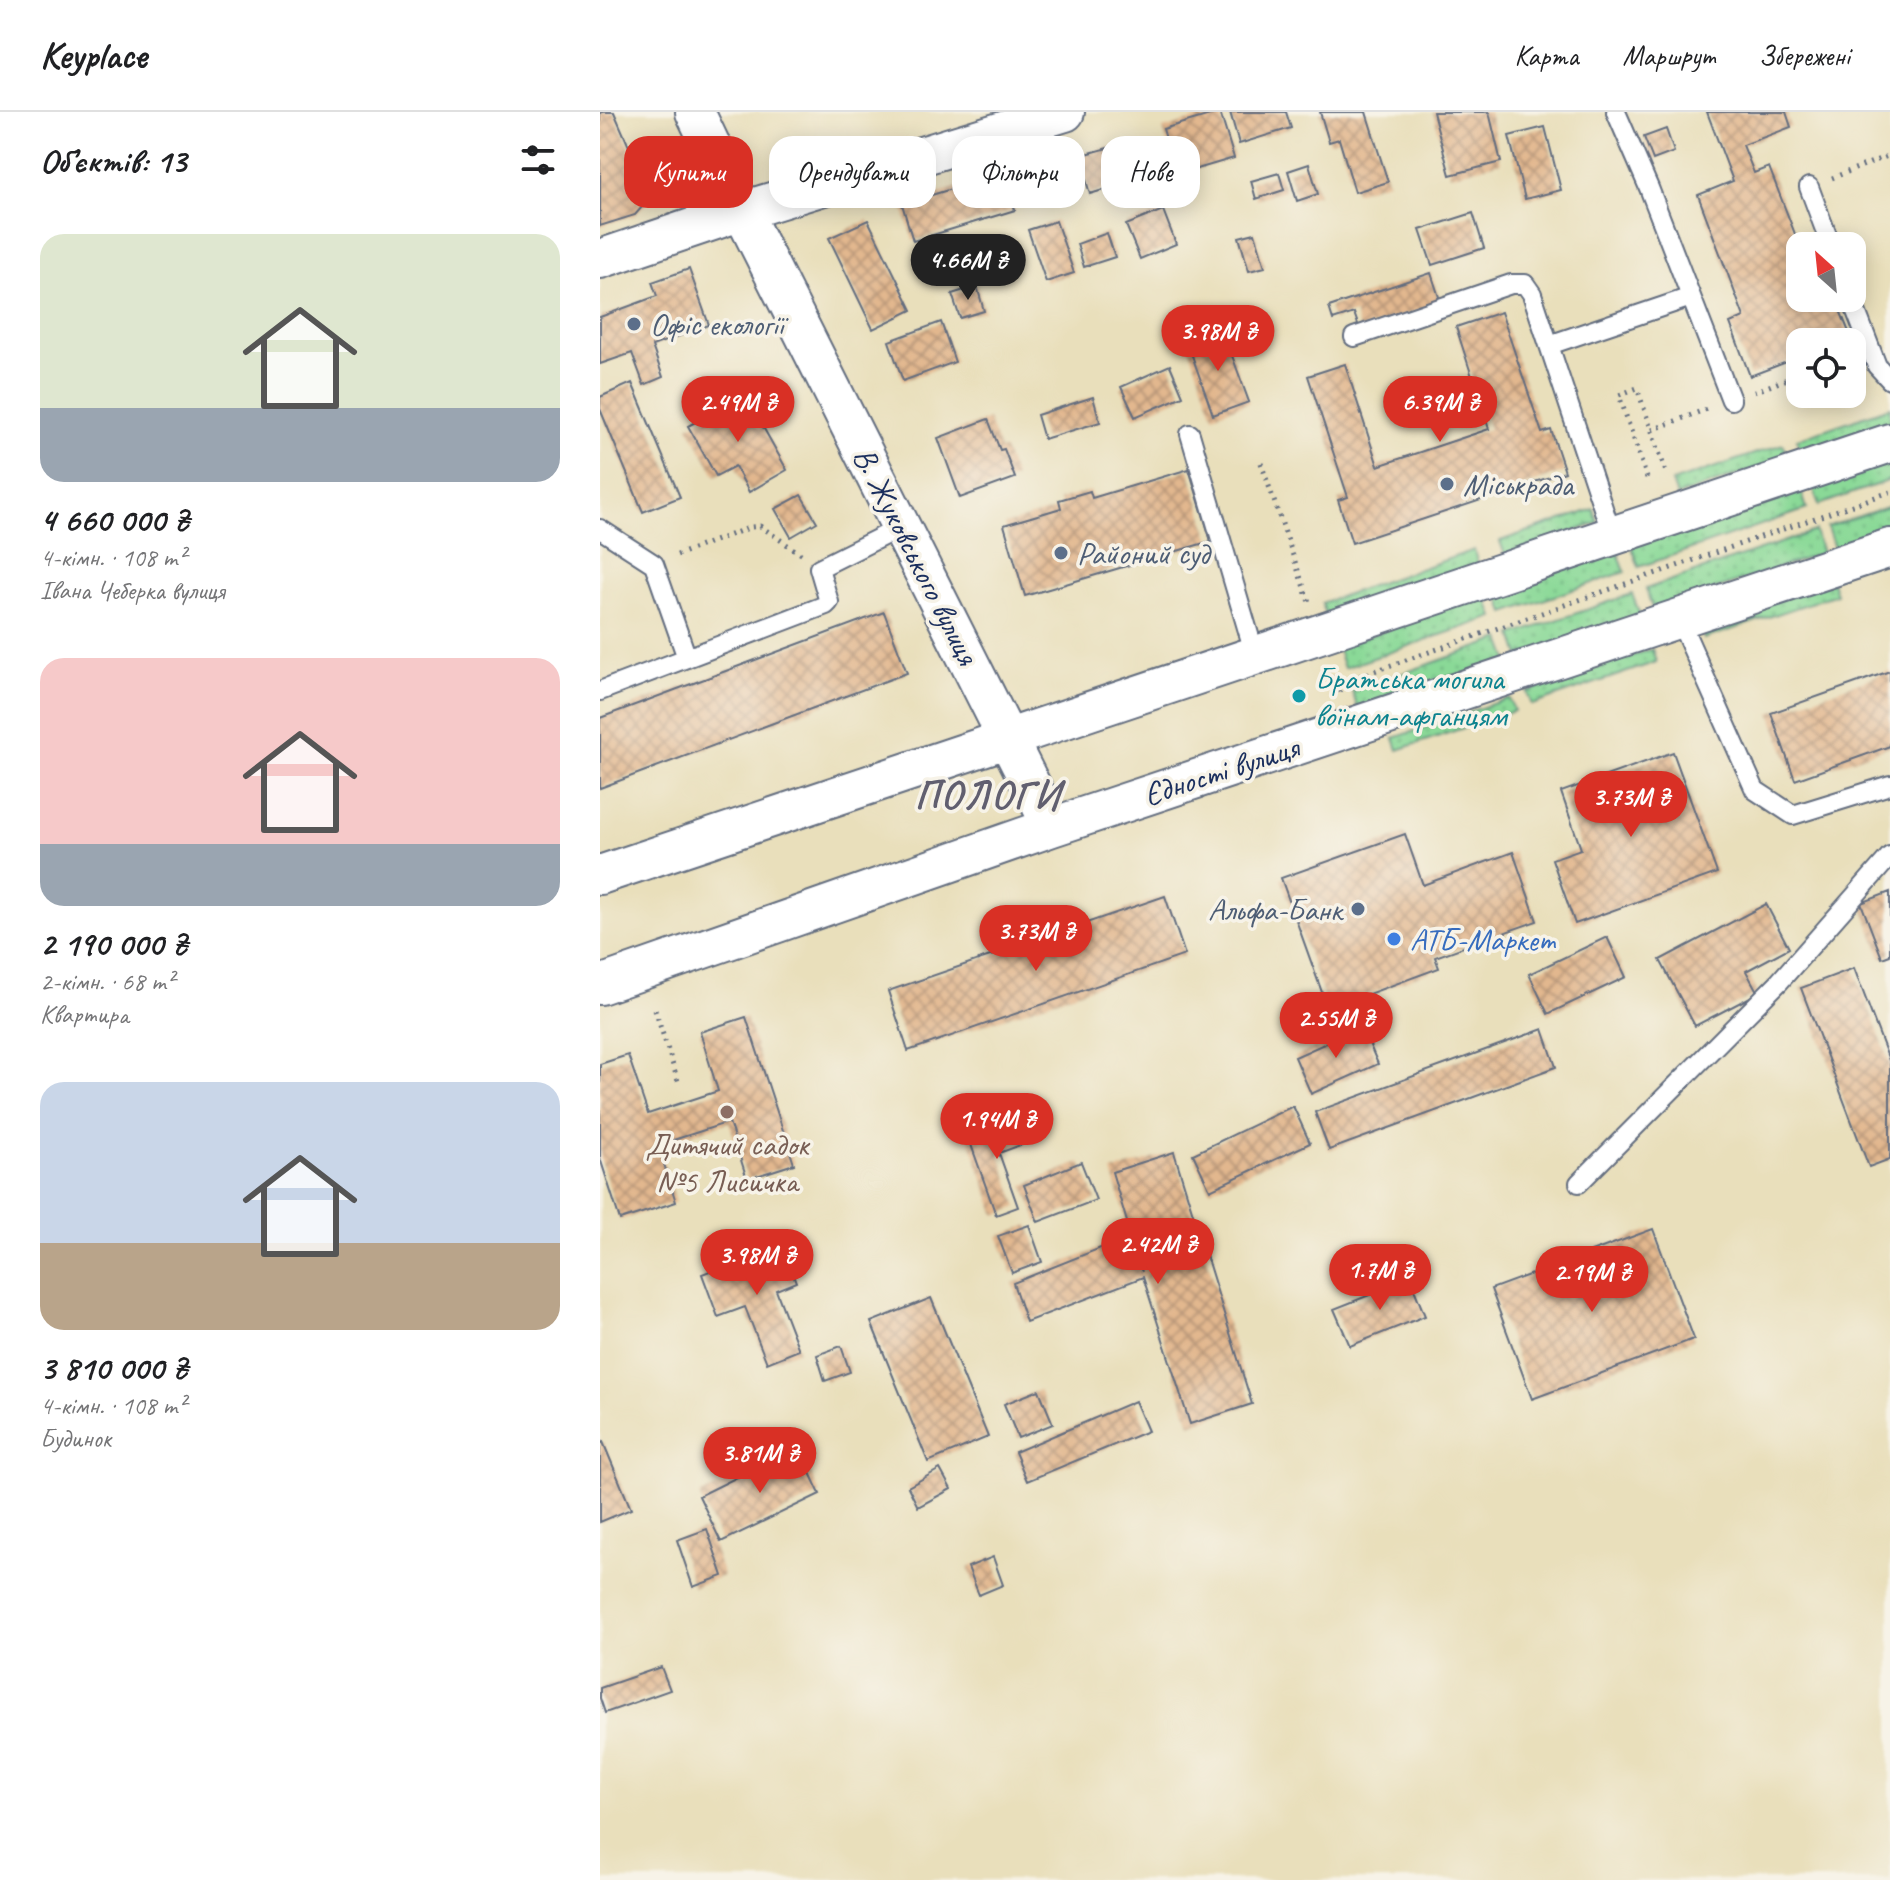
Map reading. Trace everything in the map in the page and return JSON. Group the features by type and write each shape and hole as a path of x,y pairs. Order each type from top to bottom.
{"street":[{"name":"В. Жуковського вулиця","path":"695,112 1052,827"},
{"path":"600,259 742,211 1065,112"},
{"path":"600,875 1890,443"},
{"name":"Єдності вулиця","path":"600,985 1052,827 1890,548"}],"lane":[{"path":"1616,112 1649,188 1731,400"},
{"path":"1809,187 1826,232"},
{"path":"1354,337 1518,283 1525,284 1532,294 1612,535"},
{"path":"1549,345 1691,297"},
{"path":"1856,312 1877,366 1890,380"},
{"path":"1190,434 1255,655"},
{"path":"600,691 826,605 829,594 819,568 901,527"},
{"path":"600,529 654,564 687,658"},
{"path":"1679,619 1755,790 1793,815 1890,785"},
{"path":"1579,1183 1779,982 1890,856"}],"path":[{"path":"1809,187 1890,155"},
{"path":"1647,478 1619,395 1637,388 1666,472"},
{"path":"1261,463 1352,728"},
{"path":"1337,684 1890,492"},
{"path":"654,564 760,526 819,568"},
{"path":"655,1010 678,1081"}],"green space":[{"path":"1890,407 1890,422 1802,453 1797,439"},
{"path":"1783,444 1788,457 1677,496 1672,482"},
{"path":"1890,456 1890,480 1819,505 1812,483"},
{"path":"1800,487 1807,509 1639,567 1631,545"},
{"path":"1890,506 1890,529 1834,548 1827,527"},
{"path":"1594,509 1598,523 1505,555 1500,541"},
{"path":"1815,531 1822,553 1653,611 1646,589"},
{"path":"1474,550 1478,564 1326,616 1322,603"},
{"path":"1617,550 1625,572 1505,613 1498,591"},
{"path":"1832,582 1836,594 1704,639 1700,627"},
{"path":"1632,594 1640,615 1520,656 1513,635"},
{"path":"1486,595 1494,617 1344,668 1337,647"},
{"path":"1501,639 1509,661 1359,712 1352,691"},
{"path":"1652,649 1656,662 1532,705 1527,692"},
{"path":"1509,698 1514,711 1398,750 1394,738"}],"building":[{"path":"614,112 624,136 624,208 641,208 635,215 600,226 600,113"},
{"path":"1220,112 1234,158 1200,168 1200,136 1165,136 1163,129"},
{"path":"1230,112 1286,112 1291,128 1239,144"},
{"path":"1320,112 1366,112 1388,182 1355,192 1339,139 1329,142"},
{"path":"1433,112 1489,112 1501,162 1450,175"},
{"path":"1707,112 1786,112 1791,127 1743,145 1754,173 1769,167 1794,232 1786,232 1786,312 1841,312 1847,328 1786,328 1786,362 1750,376 1730,323 1744,317 1698,195 1733,181"},
{"path":"1545,127 1561,190 1525,199 1509,136"},
{"path":"1666,129 1674,152 1653,160 1644,137"},
{"path":"1101,150 1101,191 1090,194 1085,177 1085,154"},
{"path":"1309,164 1318,194 1297,201 1288,171"},
{"path":"1279,173 1284,190 1256,199 1251,181"},
{"path":"952,189 952,208 1015,210 913,241 903,208 936,208 936,194"},
{"path":"1163,210 1176,244 1140,259 1126,225"},
{"path":"1473,213 1484,248 1432,265 1420,230"},
{"path":"868,220 912,310 873,329 829,238"},
{"path":"1056,221 1074,273 1046,282 1028,230"},
{"path":"1107,233 1115,257 1084,267 1077,244"},
{"path":"1255,233 1265,267 1249,271 1239,237"},
{"path":"689,269 709,325 652,346 663,377 644,385 632,353 600,364 600,317 657,296 652,282"},
{"path":"1431,273 1441,303 1360,330 1354,313 1333,320 1329,307"},
{"path":"977,286 984,311 960,318 952,294"},
{"path":"1501,312 1542,433 1551,430 1565,472 1352,543 1338,500 1348,497 1308,376 1345,364 1378,466 1489,429 1456,327"},
{"path":"941,322 955,362 903,381 889,341"},
{"path":"1223,331 1249,402 1213,415 1188,344"},
{"path":"1170,365 1183,396 1135,417 1121,387"},
{"path":"632,383 680,497 643,512 600,409 600,397"},
{"path":"745,395 787,470 749,492 735,466 716,476 688,426"},
{"path":"1093,397 1100,422 1044,439 1037,415"},
{"path":"988,419 1015,478 960,498 938,438"},
{"path":"1189,469 1211,541 1025,596 1004,525 1061,508 1059,500 1090,491 1092,498"},
{"path":"801,495 817,522 791,537 775,509"},
{"path":"884,612 907,673 600,788 600,718"},
{"path":"1890,671 1890,746 1795,780 1771,713"},
{"path":"1673,752 1717,873 1575,924 1552,859 1581,849 1561,792"},
{"name":"АТБ-Маркет","path":"1405,834 1423,885 1513,852 1537,921 1435,957 1439,968 1328,1009 1281,878"},
{"path":"1890,892 1890,955 1882,958 1861,903"},
{"path":"1165,896 1185,955 908,1051 888,991"},
{"path":"1766,904 1789,948 1746,971 1758,993 1695,1026 1660,960"},
{"path":"1607,937 1626,977 1548,1014 1529,974"},
{"path":"1854,968 1890,1063 1890,1159 1869,1167 1801,988"},
{"path":"746,1017 794,1164 747,1179 729,1122 658,1145 676,1202 620,1220 600,1158 600,1064 628,1055 648,1114 718,1091 700,1032"},
{"path":"1362,1027 1378,1064 1311,1094 1295,1057"},
{"path":"1543,1029 1556,1067 1329,1150 1315,1112"},
{"path":"1293,1106 1310,1143 1210,1190 1193,1154"},
{"path":"1018,1118 1026,1143 999,1153 1018,1207 996,1215 968,1136"},
{"path":"1174,1152 1252,1404 1190,1424 1143,1277 1026,1322 1013,1283 1128,1237 1142,1272 1112,1172"},
{"path":"1081,1162 1096,1200 1038,1222 1024,1185"},
{"path":"1029,1225 1042,1262 1012,1273 998,1236"},
{"path":"1653,1229 1694,1339 1532,1399 1491,1289"},
{"path":"781,1243 796,1282 776,1290 799,1350 767,1363 745,1307 718,1317 702,1274"},
{"path":"1410,1279 1425,1316 1350,1346 1334,1309"},
{"path":"931,1298 988,1437 928,1462 871,1322"},
{"path":"841,1346 850,1372 825,1381 817,1355"},
{"path":"1039,1390 1053,1424 1018,1438 1004,1404"},
{"path":"1135,1401 1148,1431 1027,1481 1015,1452"},
{"path":"603,1442 631,1509 600,1522 600,1444"},
{"path":"798,1447 820,1494 721,1542 699,1496"},
{"path":"940,1469 951,1489 918,1507 908,1487"},
{"path":"707,1529 723,1576 693,1587 677,1540"},
{"path":"993,1557 1003,1585 979,1595 968,1567"},
{"path":"661,1667 670,1690 605,1713 600,1688"}],"place":[{"name":"Офіс екології","path":"634,324"},
{"name":"Міськрада","path":"1447,484"},
{"name":"Районий суд","path":"1061,553"},
{"name":"Братська могила воїнам-афганцям","path":"1299,696"},
{"name":"Альфа-Банк","path":"1358,909"},
{"name":"АТБ-Маркет","path":"1394,939"},
{"name":"Дитячий садок №5 Лисичка","path":"727,1112"}],"district":[{"name":"ПОЛОГИ","path":"988,795"}]}
